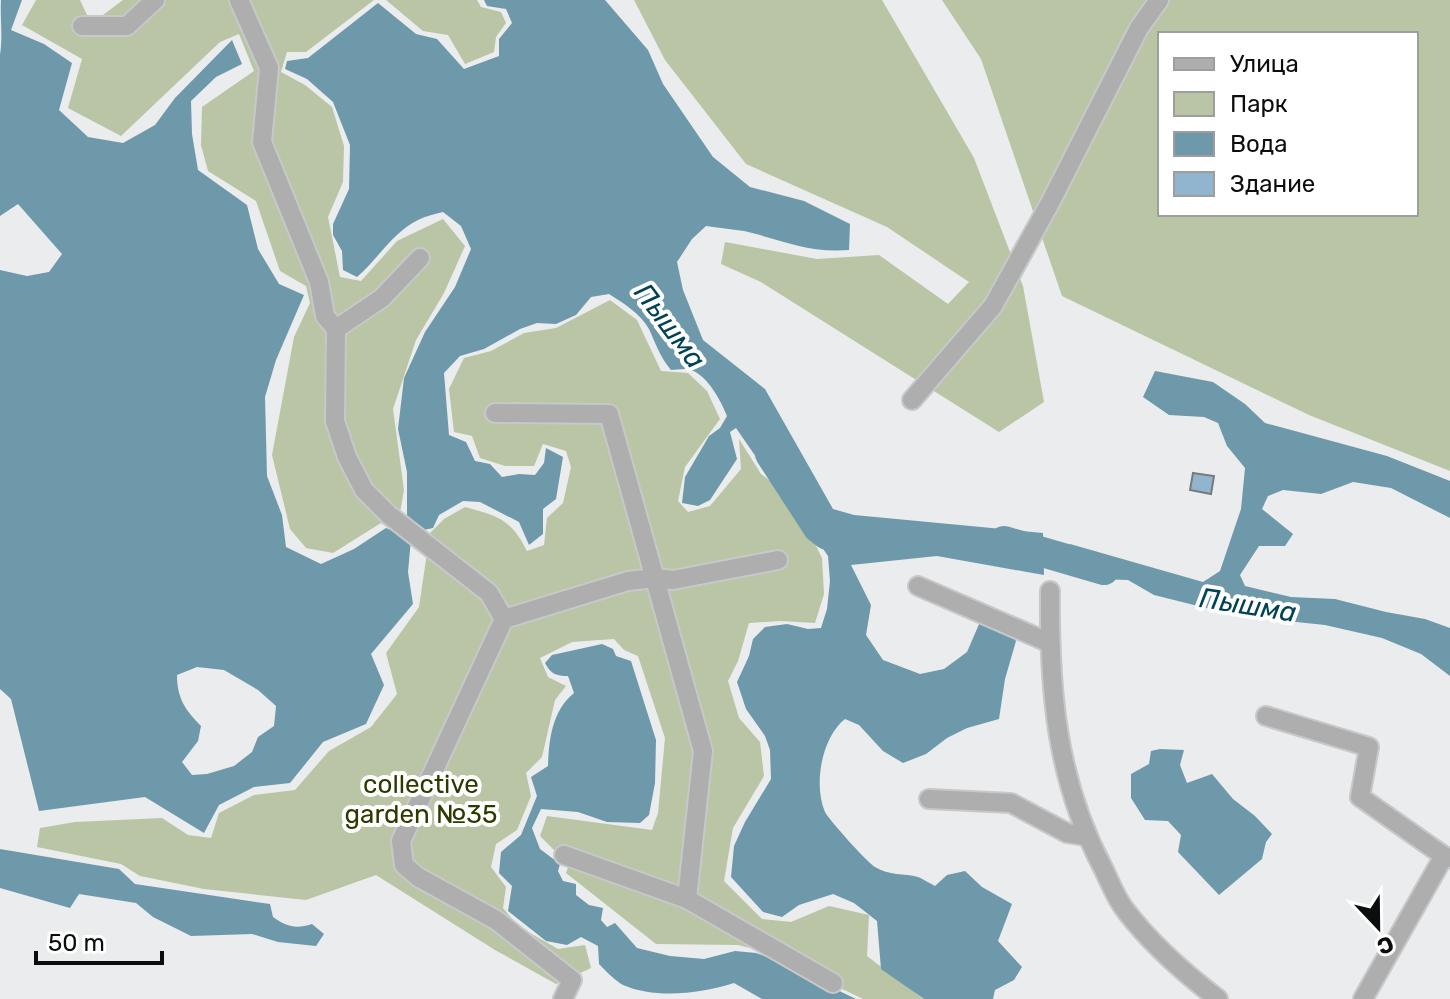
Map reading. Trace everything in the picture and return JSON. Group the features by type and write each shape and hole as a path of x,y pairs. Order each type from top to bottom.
{"street":[{"path":"82,26 127,26 155,0"},
{"path":"239,0 269,68 262,142 319,282 331,322 335,421 347,457 364,490 389,515 489,593 504,619"},
{"path":"912,400 993,306 1050,203 1139,28 1159,0"},
{"path":"331,322 382,298 420,258"},
{"path":"495,413 609,414 703,751 687,899"},
{"path":"563,999 572,980 496,920 418,877 404,865 401,841 504,619 628,581 673,580 778,560"},
{"path":"918,586 1050,643"},
{"path":"1050,591 1053,704 1069,788 1085,836 1124,910 1180,970 1218,999"},
{"path":"1266,716 1369,747 1360,797 1447,857 1363,999"},
{"path":"929,799 1011,803 1067,833 1085,836"},
{"path":"564,855 687,899 833,983"}],"green space":[{"name":"collective garden №35","path":"36,0 80,0 87,15 103,15 123,0 374,0 306,52 287,52 281,72 305,85 332,107 344,146 343,182 328,217 340,277 361,281 397,241 443,219 465,246 444,293 416,340 393,409 404,490 400,513 429,534 444,519 465,507 502,520 515,532 527,551 544,545 547,518 563,503 571,467 566,451 543,444 534,466 505,466 480,458 472,436 454,432 449,389 464,358 491,351 524,333 556,328 610,300 637,320 661,371 688,373 707,391 720,419 685,467 678,501 688,512 710,506 741,469 739,439 761,474 792,497 822,558 824,594 815,623 749,623 738,661 728,681 739,718 760,742 764,776 733,828 724,881 762,919 791,922 829,906 869,915 867,956 923,999 863,999 766,952 738,945 656,944 566,873 569,865 540,836 547,816 652,830 658,813 665,738 638,656 624,650 614,639 572,642 540,658 548,677 566,686 555,700 542,757 526,773 531,796 517,830 496,844 491,867 506,887 503,908 518,926 558,949 585,945 591,968 556,984 495,950 376,875 306,900 204,889 140,876 121,864 37,847 40,828 75,822 162,818 188,835 211,838 219,813 254,795 295,790 329,751 371,727 397,694 386,653 419,607 427,553 381,523 333,553 306,548 290,529 272,455 294,337 310,303 306,286 280,271 256,201 208,171 201,145 202,107 254,71 239,34 220,42 121,136 68,108 82,59 22,25"},
{"path":"386,0 477,0 481,7 501,12 506,23 496,37 494,52 465,64 448,35 423,31"},
{"path":"634,0 882,0 974,158 1023,286 1044,402 999,432 761,282 721,264 725,242 817,259 879,255 948,304 969,282 887,227 746,164 665,60"},
{"path":"942,0 1450,0 1450,471 1309,415 1062,296 981,59"}],"water":[{"path":"1,0 22,0 11,30 44,44 72,63 59,110 88,137 123,143 155,125 175,98 232,40 242,64 216,77 191,101 192,134 198,170 247,205 258,249 279,284 304,295 276,360 265,397 267,476 282,515 286,547 321,564 354,549 386,528 411,539 408,572 413,604 371,654 384,685 366,724 323,742 290,783 254,787 219,805 204,833 145,797 39,811 11,699 0,689 0,270 27,276 49,272 62,254 18,204 0,216","holes":["197,667 224,670 258,690 276,706 274,726 258,737 252,752 234,766 192,775 182,762 198,741 201,726 183,703 177,675"]},
{"path":"484,0 605,0 648,50 663,84 713,157 750,187 804,201 850,224 849,250 807,248 744,231 706,226 692,239 677,262 683,290 703,340 765,389 833,509 854,515 1043,533 1044,575 937,556 851,565 871,605 866,635 883,660 920,674 944,669 967,652 983,615 1003,624 1016,641 1005,679 999,719 967,728 926,754 903,763 883,751 859,725 845,719 830,737 820,775 821,801 825,812 848,841 875,867 918,877 935,886 947,875 965,871 982,887 1012,904 998,941 1022,967 1014,980 995,990 993,999 924,999 881,969 877,921 854,903 833,894 799,905 782,917 763,912 731,877 734,846 771,779 770,750 765,736 746,709 737,682 753,639 765,627 787,624 808,629 821,628 830,581 828,556 817,540 796,489 765,470 736,428 730,432 737,459 710,500 698,506 682,503 685,477 709,436 720,428 727,416 708,383 697,373 689,369 671,370 649,329 631,309 609,294 591,297 576,315 556,324 537,323 520,329 484,349 460,356 444,373 449,435 466,442 475,461 490,464 502,477 535,475 544,463 546,448 563,457 556,499 543,509 543,534 529,545 519,522 480,502 463,501 439,515 433,528 419,531 407,521 407,472 398,429 404,378 425,332 455,287 471,249 461,226 443,212 409,225 357,277 343,270 342,251 333,235 333,224 349,189 350,145 333,102 307,79 285,69 287,61 308,58 378,3 416,34 437,39 464,69 499,56 499,39 512,23 506,9 487,6"},
{"path":"1155,371 1213,382 1245,404 1265,423 1387,456 1450,481 1450,518 1391,488 1353,482 1321,494 1283,490 1268,496 1262,509 1293,534 1285,546 1259,546 1240,575 1245,586 1291,597 1335,599 1425,619 1450,628 1450,676 1421,654 1382,638 1325,625 1238,616 1154,595 1128,580 1098,579 1061,570 1070,544 1203,582 1220,571 1241,509 1245,468 1227,446 1218,423 1204,417 1169,415 1143,397"},
{"path":"602,644 613,649 616,656 631,661 656,740 655,783 649,815 640,823 607,822 578,812 541,809 532,828 540,849 560,864 558,871 563,881 576,884 576,895 589,905 603,908 601,920 607,927 615,923 637,948 670,956 704,959 735,951 756,953 815,974 833,988 856,999 762,999 734,983 678,993 636,989 620,983 599,964 598,946 581,937 567,945 546,941 508,911 512,886 499,873 501,852 521,835 537,796 531,777 548,766 556,717 574,693 568,676 554,674 545,663 552,655"},
{"path":"1184,750 1180,765 1187,783 1212,774 1233,799 1272,834 1266,842 1262,859 1219,895 1178,852 1181,835 1168,821 1145,820 1131,798 1131,774 1149,764 1151,751"},
{"path":"0,849 119,869 135,884 270,904 273,917 283,923 296,927 312,924 324,934 316,946 278,942 252,934 191,936 153,917 136,903 79,894 70,908 0,888"}],"building":[{"path":"1193,473 1214,476 1211,494 1190,490"}],"waterway":[{"name":"Пышма","path":"770,454 818,528 827,535"},
{"name":"Пышма","path":"1004,541 1104,570"}]}
